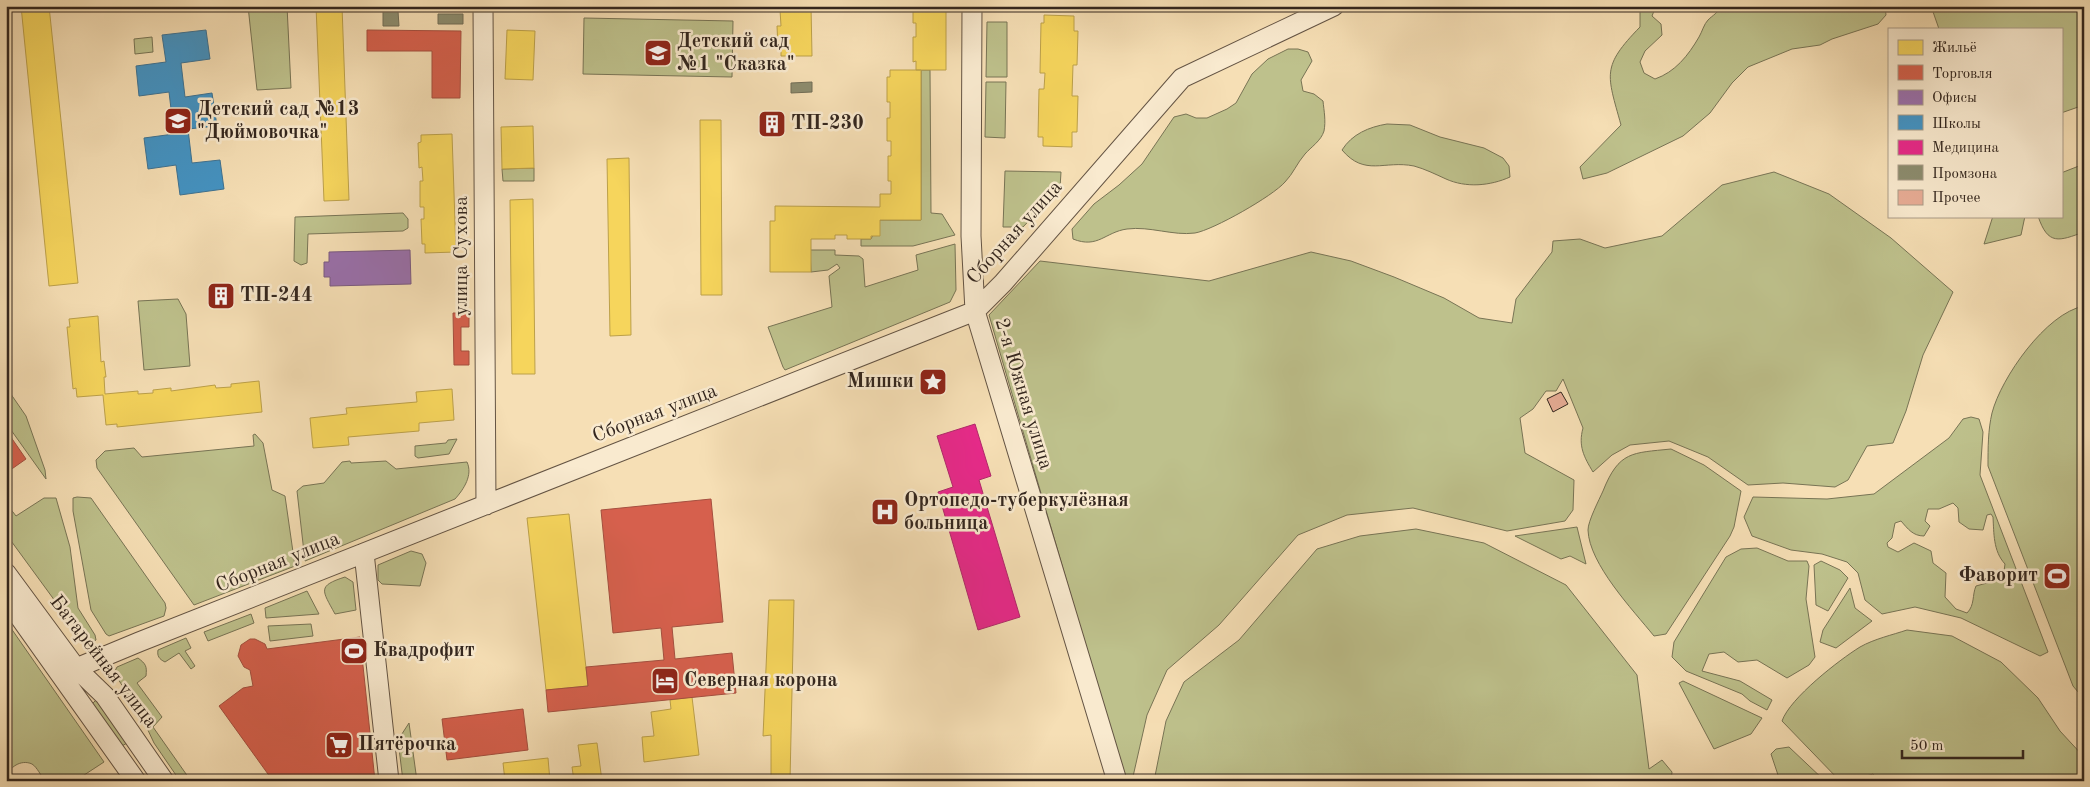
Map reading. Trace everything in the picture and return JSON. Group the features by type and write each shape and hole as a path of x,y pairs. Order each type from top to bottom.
{"street":[{"name":"улица Сухова","path":"483,6 486,505"},
{"name":"2-я Южная улица","path":"972,6 971,236 975,311 1117,781"},
{"name":"Сборная улица","path":"69,671 975,311 1003,283 1182,78 1334,6"},
{"path":"364,553 389,781"},
{"name":"Батарейная улица","path":"6,572 136,781"},
{"name":"Батарейная улица","path":"6,598 69,671 105,696 164,781"},
{"path":"120,757 139,744"}],"green space":[{"path":"248,6 287,6 291,88 257,90"},
{"path":"1640,6 1656,6 1652,16 1661,24 1662,35 1645,51 1640,62 1644,73 1655,79 1675,68 1686,57 1707,22 1721,6 1885,6 1886,15 1878,24 1832,39 1820,45 1792,49 1748,67 1732,83 1710,113 1683,136 1607,173 1583,179 1580,167 1621,125 1613,94 1611,72 1613,62 1619,52 1640,27"},
{"path":"1931,6 2084,6 2084,105 2062,113 2062,28 1939,28"},
{"path":"584,18 733,21 732,77 583,74"},
{"path":"987,22 1007,22 1007,77 986,77"},
{"path":"152,37 153,52 135,54 134,39"},
{"path":"1288,49 1308,52 1312,61 1301,80 1303,91 1314,94 1323,101 1325,127 1321,138 1305,154 1288,179 1278,188 1256,203 1204,231 1187,234 1136,228 1119,231 1095,241 1082,242 1073,239 1072,229 1094,204 1142,164 1174,117 1186,114 1196,118 1207,118 1227,109 1236,103 1252,74 1268,59"},
{"path":"921,70 930,70 931,213 942,214 955,235 913,246 861,246 861,239 871,239 880,220 921,220"},
{"path":"986,82 1006,82 1005,138 985,137"},
{"path":"1387,124 1410,125 1440,137 1484,148 1503,158 1509,166 1510,177 1486,184 1462,184 1414,166 1375,166 1359,163 1342,150 1346,144 1362,132"},
{"path":"2084,164 2084,232 2068,238 2055,239 2046,232 2039,218 2062,218 2062,173"},
{"path":"534,168 534,181 503,181 502,169"},
{"path":"1005,171 1061,172 1060,188 1023,227 1003,227"},
{"path":"1774,172 1829,194 1891,238 1953,292 1923,355 1906,411 1893,443 1867,446 1848,480 1835,487 1783,483 1748,485 1708,457 1669,441 1630,445 1612,455 1593,472 1583,451 1581,440 1583,428 1563,379 1556,391 1546,391 1533,409 1520,418 1525,453 1574,480 1573,510 1565,521 1507,531 1413,508 1347,515 1298,535 1219,625 1167,670 1147,715 1132,781 1125,781 989,315 1040,261 1209,281 1311,252 1351,261 1394,277 1444,298 1479,318 1512,323 1516,299 1552,252 1553,241 1580,239 1605,248 1662,236 1722,185"},
{"path":"403,213 408,219 408,228 403,231 308,234 307,263 301,265 294,261 295,217"},
{"path":"1992,218 2025,218 2021,235 1984,244"},
{"path":"955,244 956,290 950,302 785,370 768,327 832,307 829,276 840,268 837,264 828,270 811,272 810,250 835,250 835,255 859,256 863,259 865,287 918,270 916,255"},
{"path":"178,299 186,314 190,366 144,370 138,301"},
{"name":"Фаворит","path":"2084,306 2084,699 2073,686 1988,466 1992,413 2005,382 2027,349 2041,334 2070,311"},
{"path":"6,387 26,416 45,470 46,479 6,423"},
{"path":"1971,417 1979,419 1983,432 1980,475 2048,652 2040,656 1961,618 1915,607 1882,614 1865,600 1858,573 1847,562 1822,554 1791,550 1752,536 1744,517 1753,497 1827,499 1874,494 1949,438 1963,419","holes":["1953,503 1958,508 1959,522 1969,529 1983,530 1987,515 1991,514 1993,517 1996,548 2005,564 2004,571 1998,580 1976,586 1971,607 1967,613 1956,609 1945,597 1946,573 1933,563 1931,551 1914,543 1898,552 1888,547 1887,543 1892,538 1895,523 1901,521 1914,533 1924,536 1930,526 1925,521 1928,509 1939,509"]},
{"path":"255,434 263,443 272,490 285,496 295,566 194,605 97,468 96,460 105,451 134,448 142,457 254,446 253,435"},
{"path":"457,439 449,454 418,458 415,456 415,446 446,443 448,440"},
{"path":"1671,449 1704,465 1741,491 1734,527 1730,536 1666,634 1654,636 1604,572 1590,543 1588,526 1609,478 1621,461 1628,456"},
{"path":"350,461 351,463 386,461 396,469 467,462 469,472 462,491 455,499 305,561 297,491 303,486 324,483 342,462"},
{"path":"44,498 56,498 70,547 78,608 95,635 96,640 89,644 85,642 6,534 6,503 16,516"},
{"path":"73,498 91,498 165,603 164,616 109,636 106,634 91,610 73,511"},
{"path":"1577,527 1586,564 1570,556 1561,559 1515,536"},
{"path":"1416,529 1484,543 1566,585 1637,675 1649,769 1662,760 1672,772 1671,781 1154,781 1166,721 1184,682 1239,640 1317,549 1360,536"},
{"path":"1757,548 1788,561 1807,561 1809,566 1806,599 1815,657 1809,665 1787,678 1757,660 1738,662 1724,652 1709,654 1702,671 1740,681 1772,700 1767,710 1750,701 1742,694 1686,671 1672,657 1674,642 1726,557 1741,549"},
{"path":"411,551 422,554 426,563 420,586 382,584 378,580 378,565"},
{"path":"1821,561 1840,570 1848,578 1828,611 1816,605 1814,565"},
{"path":"345,577 353,582 356,610 335,614 325,594 326,586"},
{"path":"1850,588 1855,608 1872,621 1836,648 1820,642 1823,630"},
{"path":"307,591 319,614 266,618 265,608"},
{"path":"251,614 254,623 208,641 204,632"},
{"path":"6,621 104,762 75,781 45,781 34,765 28,763 20,763 13,767 6,778"},
{"path":"311,624 313,636 270,641 268,626"},
{"path":"1907,630 1952,636 2001,662 2038,698 2060,731 2084,757 2084,781 1880,781 1873,774 1850,781 1840,781 1782,721 1787,712 1805,691 1840,661 1865,644"},
{"path":"186,638 191,648 185,651 195,666 191,669 179,653 165,662 161,660 158,650"},
{"path":"138,658 146,667 146,676 137,683 162,717 153,727 191,781 180,781 154,743 139,711 114,673 117,667"},
{"path":"1683,681 1762,718 1751,734 1714,749 1679,683"},
{"path":"96,700 127,743 122,746 92,704"},
{"path":"409,723 417,781 403,781 398,740"},
{"path":"1789,747 1825,781 1771,781 1778,775 1771,754 1776,749"}],"building: Жильё":[{"path":"21,6 49,6 78,283 49,286"},
{"path":"316,6 342,6 349,200 324,201"},
{"path":"777,6 811,6 812,56 781,56 781,48 778,48 777,26 781,26 780,10 777,10"},
{"path":"913,6 946,6 946,70 916,70 916,61 913,62 913,37 916,37 916,23 913,23"},
{"path":"1044,15 1074,16 1074,31 1078,31 1077,65 1073,65 1072,96 1078,96 1077,132 1072,132 1072,147 1043,146 1043,137 1038,137 1039,89 1044,89 1045,73 1040,73 1041,23 1044,23"},
{"path":"507,30 535,31 533,80 505,79"},
{"path":"890,70 921,70 921,220 880,220 880,236 871,236 871,239 847,239 847,235 835,235 835,239 811,239 811,272 770,272 770,221 775,221 775,206 880,207 880,194 891,194 891,181 888,181 888,156 891,156 891,141 887,141 887,118 890,118 890,102 887,102 887,77 890,77"},
{"name":"ТП-230","path":"765,117 779,117 779,131 765,131"},
{"path":"700,120 721,120 722,295 701,295"},
{"path":"533,126 534,168 502,169 501,127"},
{"path":"452,134 456,252 425,253 425,244 422,244 421,219 424,219 424,207 420,207 420,181 423,181 422,167 419,168 418,143 421,142 421,135"},
{"path":"629,158 631,335 610,336 607,159"},
{"path":"533,199 535,374 512,374 510,200"},
{"name":"ТП-244","path":"225,284 227,306 216,307 214,285"},
{"path":"98,316 101,362 104,361 106,377 104,377 105,394 138,391 138,394 153,393 153,390 171,388 171,391 215,385 216,388 231,387 231,384 259,381 262,412 117,427 117,424 106,425 103,395 77,397 76,388 73,389 67,327 70,327 69,319"},
{"path":"452,389 454,420 419,423 419,431 348,437 349,445 313,448 310,418 347,414 346,408 417,402 416,392"},
{"path":"569,514 588,686 546,690 527,518"},
{"path":"769,600 794,600 790,781 771,781 771,735 763,736"},
{"path":"692,697 699,755 644,762 642,737 654,736 651,712 671,709 670,700"},
{"path":"597,743 602,781 574,781 572,767 581,766 578,745"},
{"path":"548,758 550,781 505,781 503,763"}],"building: Торговля":[{"path":"367,30 461,31 460,98 432,98 432,51 367,51"},
{"path":"453,313 469,313 469,327 461,327 461,351 469,351 469,365 454,365"},
{"path":"6,430 26,459 6,473"},
{"path":"711,499 723,622 672,627 675,659 732,653 736,693 548,712 546,690 588,686 586,667 664,660 661,628 613,633 601,510"},
{"path":"360,637 375,781 273,781 219,706 243,688 253,686 250,670 244,667 238,656 241,645 250,639 255,639 265,644 267,649"},
{"path":"523,709 528,750 447,760 442,719"}],"building: Офисы":[{"path":"410,250 411,284 330,286 330,277 324,277 324,262 329,262 329,252"}],"building: Школы":[{"path":"206,30 210,59 181,63 185,97 212,93 217,126 188,129 192,163 220,160 224,189 180,195 176,165 148,169 144,138 174,134 169,92 139,96 136,66 166,62 162,35"}],"building: Медицина":[{"path":"975,424 991,476 979,480 1020,617 978,630 938,492 953,487 937,436"}],"building: Промзона":[{"path":"383,11 398,11 399,26 383,26"},
{"path":"438,14 463,14 463,24 438,24"},
{"path":"812,82 812,92 791,93 791,83"}],"building: Прочее":[{"path":"1561,392 1568,404 1553,412 1547,399"}],"place":[{"name":"Детский сад №1 \"Сказка\"","path":"658,53"},
{"name":"Детский сад №13 \"Дюймовочка\"","path":"178,121"},
{"name":"ТП-230","path":"772,124"},
{"name":"ТП-244","path":"221,296"},
{"name":"Мишки","path":"933,382"},
{"name":"Ортопедо-туберкулёзная больница","path":"885,512"},
{"name":"Фаворит","path":"2057,576"},
{"name":"Квадрофит","path":"354,651"},
{"name":"Северная корона","path":"665,681"},
{"name":"Пятёрочка","path":"339,745"}]}
